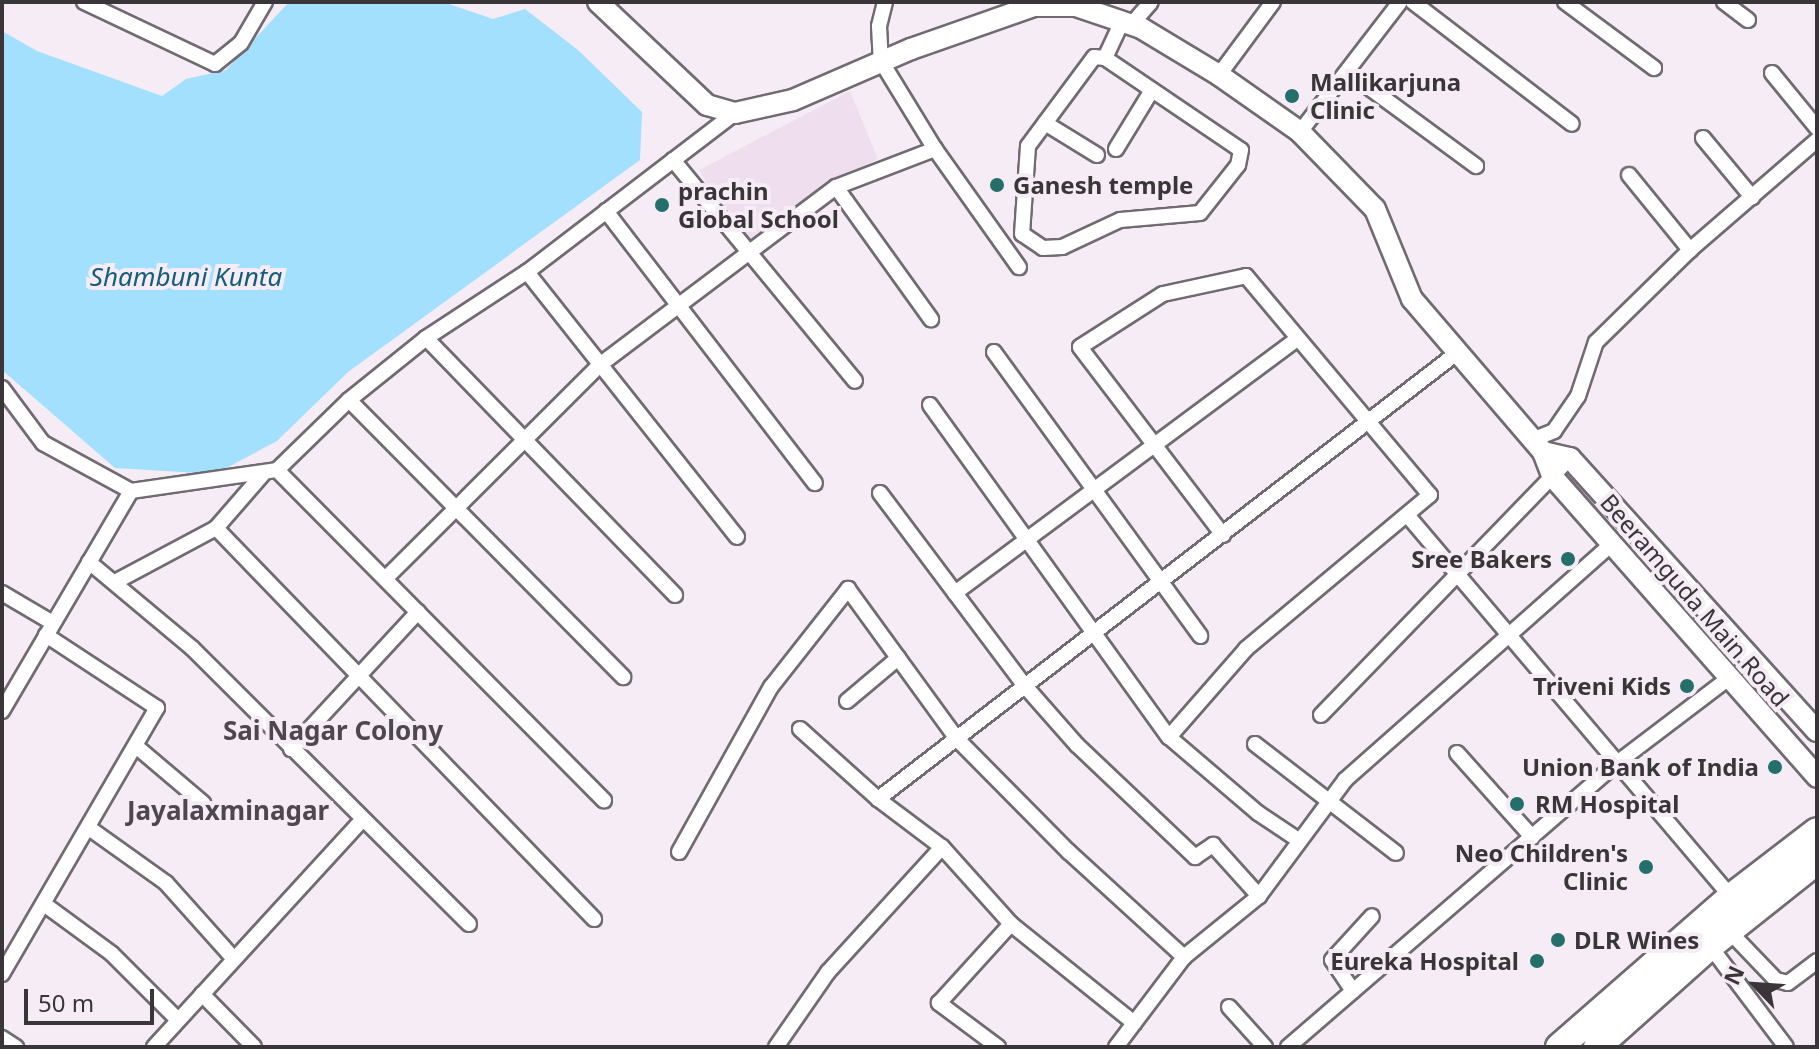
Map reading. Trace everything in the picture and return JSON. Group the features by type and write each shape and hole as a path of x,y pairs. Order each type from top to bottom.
{"highway":[{"path":"1559,1047 1731,897 1817,831"},
{"path":"1597,1047 1720,938 1817,861"}],"main road":[{"path":"598,2 707,105 735,113"},
{"name":"Beeramguda Main Road","path":"735,113 793,100 881,61 1034,6 1076,6 1126,23 1219,75 1300,132 1375,209 1412,299 1538,446 1552,476 1817,777"},
{"path":"1538,446 1570,458"},
{"name":"Beeramguda Main Road","path":"1570,458 1817,731"}],"street":[{"path":"84,2 215,64 241,43 265,2"},
{"path":"885,2 879,26 881,61 935,149 1019,267"},
{"path":"1105,58 1126,23 1151,2"},
{"path":"1219,75 1273,2"},
{"path":"1300,132 1400,2"},
{"path":"1413,2 1572,124"},
{"path":"1565,2 1654,68"},
{"path":"1724,2 1748,20"},
{"path":"1094,57 1105,58 1152,90 1241,150 1238,165 1200,213 1120,220 1062,247 1043,248 1022,234 1028,146 1094,57"},
{"path":"1348,72 1476,166"},
{"path":"1772,73 1817,128"},
{"path":"1116,149 1152,90"},
{"path":"115,582 216,528 270,472 349,400 426,338 527,272 735,113"},
{"path":"1045,123 1097,155"},
{"path":"1703,138 1752,197"},
{"path":"1538,446 1554,431 1578,396 1596,342 1690,250 1817,140"},
{"path":"387,577 523,437 601,364 677,304 836,187 935,149"},
{"path":"673,160 855,381"},
{"path":"1629,175 1690,250"},
{"path":"836,187 931,319"},
{"path":"606,211 815,483"},
{"path":"527,272 737,537"},
{"path":"1169,737 1246,649 1430,495 1367,424 1246,276 1163,294 1080,347 1223,535"},
{"path":"426,338 675,595"},
{"path":"955,593 1297,339"},
{"path":"994,352 1097,488 1160,583 1200,636"},
{"path":"878,799 1457,353"},
{"path":"2,388 43,443 131,491 270,472 387,577 604,801"},
{"path":"349,400 623,677"},
{"path":"930,405 1169,737 1258,813 1300,841"},
{"path":"1321,715 1570,458"},
{"path":"4,704 131,491"},
{"path":"880,493 1025,686 1077,745 1195,857 1213,845 1259,896"},
{"path":"1408,516 1731,897"},
{"path":"216,528 594,919"},
{"path":"1116,1047 1184,957 1259,896 1328,804 1417,712 1511,637 1612,544"},
{"path":"89,562 192,648 469,924"},
{"path":"679,852 771,687 848,589 957,739 1069,852 1184,957"},
{"path":"2,593 157,708 2,974"},
{"path":"291,749 418,612"},
{"path":"847,701 898,658"},
{"path":"1288,1047 1617,763 1729,678"},
{"path":"800,729 878,799 942,847 1011,924 1134,1023"},
{"path":"1255,744 1328,804 1396,853"},
{"path":"137,747 203,803"},
{"path":"1457,753 1532,837"},
{"path":"154,1047 362,820"},
{"path":"89,828 166,883 234,959"},
{"path":"776,1047 828,972 942,847"},
{"path":"44,904 112,954 178,1020"},
{"path":"1353,991 1332,960 1372,916"},
{"path":"998,1047 939,1003 1011,924"},
{"path":"1720,938 1776,980 1788,983 1817,961"},
{"path":"1720,938 1786,1047"},
{"path":"202,994 254,1047"},
{"path":"1229,1007 1265,1047"},
{"path":"2,1038 16,1047"}],"shaded area":[{"path":"850,91 878,159 812,194 742,244 699,170"}],"water":[{"name":"Shambuni Kunta","path":"289,2 443,2 493,19 525,9 578,50 642,112 640,160 348,372 277,441 215,474 115,468 2,370 2,31 37,51 162,96 186,79 226,70"}],"place":[{"name":"Mallikarjuna Clinic","path":"1292,96"},
{"name":"Ganesh temple","path":"997,185"},
{"name":"prachin Global School","path":"662,205"},
{"name":"Sree Bakers","path":"1568,559"},
{"name":"Triveni Kids","path":"1687,686"},
{"name":"Union Bank of India","path":"1775,767"},
{"name":"RM Hospital","path":"1517,804"},
{"name":"Neo Children's Clinic","path":"1646,867"},
{"name":"DLR Wines","path":"1558,940"},
{"name":"Eureka Hospital","path":"1537,961"}],"district":[{"name":"Sai Nagar Colony","path":"333,731"},
{"name":"Jayalaxminagar","path":"228,811"}]}
